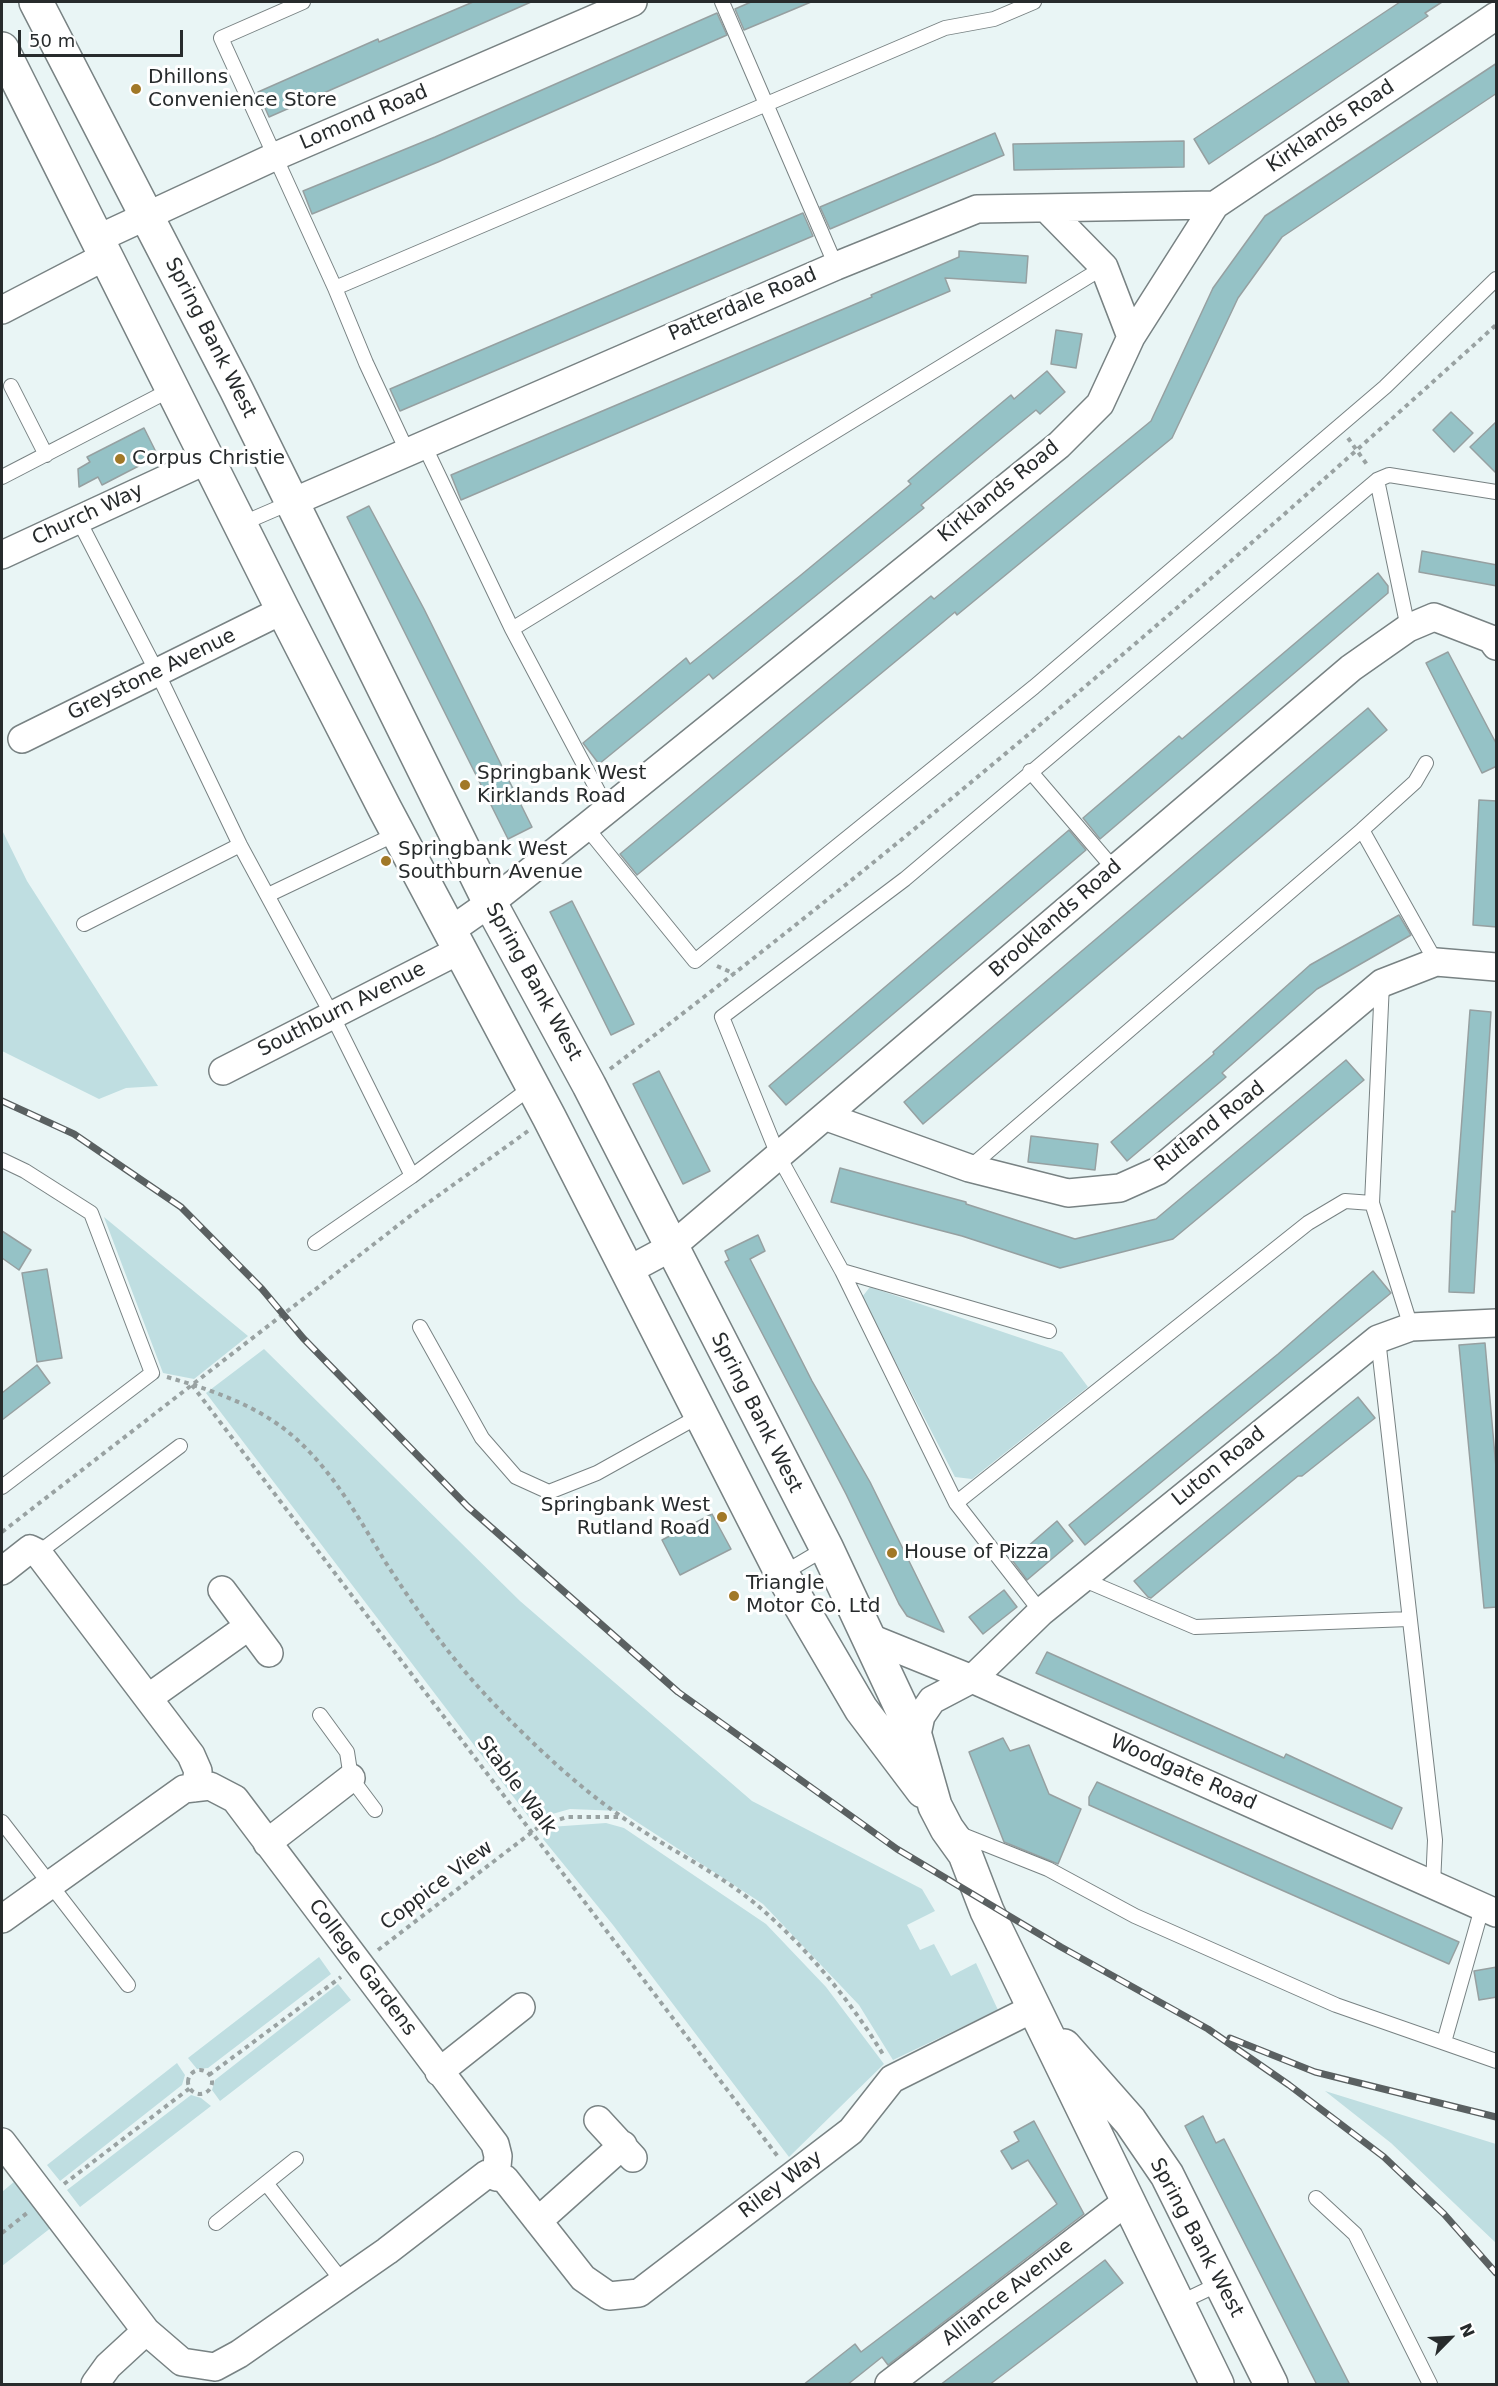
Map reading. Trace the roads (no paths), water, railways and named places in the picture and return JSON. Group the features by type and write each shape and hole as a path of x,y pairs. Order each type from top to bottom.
{"street":[{"name":"Spring Bank West","path":"36,2 293,502 490,903 589,1084 670,1248 826,1548 916,1739 941,1818"},
{"name":"Lomond Road","path":"2,310 101,248 146,215 276,156 633,2"},
{"name":"Kirklands Road","path":"455,940 490,903 1059,445 1100,404 1131,338 1215,206 1497,16"},
{"name":"Spring Bank West","path":"2,49 283,610 398,833 533,1086 782,1574 861,1709 965,1854 987,1911 1216,2385"},
{"name":"Patterdale Road","path":"293,502 415,447 836,266 977,209 1215,206"},
{"path":"1047,209 1104,267 1131,338"},
{"name":"Church Way","path":"2,555 207,460"},
{"name":"Greystone Avenue","path":"22,739 283,610"},
{"name":"Brooklands Road","path":"627,1272 670,1248 778,1155 827,1117 1114,868 1352,668 1408,628 1434,617 1491,639 1497,646"},
{"name":"Southburn Avenue","path":"223,1071 332,1015 455,940"},
{"name":"Rutland Road","path":"827,1117 969,1168 1068,1193 1120,1188 1158,1171 1382,983 1436,962 1497,967"},
{"name":"Luton Road","path":"916,1739 921,1716 932,1700 972,1679 1041,1612 1378,1339 1411,1327 1497,1323"},
{"path":"2,1571 30,1549 38,1553 191,1755 198,1771 195,1788 184,1789 71,1867 2,1919"},
{"path":"222,1590 269,1653"},
{"path":"148,1698 249,1626"},
{"name":"Woodgate Road","path":"868,1636 972,1679 1490,1910"},
{"path":"267,1843 351,1778"},
{"name":"College Gardens","path":"195,1788 210,1786 235,1799 495,2144 498,2156 496,2177"},
{"path":"439,2072 520,2007"},
{"name":"Spring Bank West","path":"1036,2013 1130,2121 1167,2175 1271,2385"},
{"name":"Riley Way","path":"496,2177 506,2180 583,2278 609,2296 639,2293 851,2131 897,2077 1036,2013"},
{"path":"538,2221 628,2151 598,2120"},
{"path":"2,2142 146,2331 182,2362 217,2376 239,2354 387,2251 487,2174 496,2177"},
{"name":"Alliance Avenue","path":"889,2385 1126,2202"},
{"path":"95,2385 108,2366 146,2331"}],"lane":[{"path":"303,2 221,38 335,288 366,363 415,447 608,810"},
{"path":"722,2 836,266"},
{"path":"335,288 945,28 994,19 1034,2"},
{"path":"512,628 1104,267"},
{"path":"586,827 695,961 1034,687 1385,387 1497,279"},
{"path":"11,386 46,455"},
{"path":"2,477 172,388"},
{"path":"1041,1612 956,1503 842,1271 778,1155 722,1017 905,879 1377,480 1389,475 1497,492"},
{"path":"1377,480 1408,628"},
{"path":"241,524 293,502"},
{"path":"78,519 157,672 240,845 332,1015 412,1176"},
{"path":"969,1168 1362,830 1415,782 1426,763"},
{"path":"1030,771 1114,868"},
{"path":"1362,830 1436,962"},
{"path":"268,895 398,833"},
{"path":"84,924 240,845"},
{"path":"1382,983 1372,1203 1411,1327"},
{"path":"315,1243 412,1176 533,1086"},
{"path":"2,1160 25,1171 91,1213 152,1373 2,1487"},
{"path":"956,1503 1308,1223 1345,1201 1372,1203"},
{"path":"842,1271 1049,1331"},
{"path":"420,1327 482,1438 516,1477 549,1492 597,1473 701,1415"},
{"path":"1378,1339 1408,1619 1435,1840 1433,1885"},
{"path":"38,1553 180,1446"},
{"path":"782,1574 826,1548"},
{"path":"1082,1579 1195,1627 1408,1619"},
{"path":"320,1715 347,1752 351,1778 375,1810"},
{"path":"941,1818 1048,1869 1135,1916 1285,1984 1336,2005 1497,2061"},
{"path":"2,1822 128,1985"},
{"path":"1444,2043 1490,1910"},
{"path":"216,2223 296,2159"},
{"path":"266,2183 343,2282"},
{"path":"1316,2198 1355,2234 1430,2385"},
{"path":"1176,2304 1221,2283"}],"railway":[{"path":"2,1101 74,1134 181,1207 262,1289 303,1338 468,1507 678,1692 897,1849 1061,1947 1208,2029 1289,2085 1384,2157 1444,2214 1496,2273"},
{"path":"1230,2038 1315,2072 1496,2117"}],"place":[{"name":"Dhillons Convenience Store","path":"136,89"},
{"name":"Corpus Christie","path":"120,459"},
{"name":"Springbank West Kirklands Road","path":"465,785"},
{"name":"Springbank West Southburn Avenue","path":"386,861"},
{"name":"Springbank West Rutland Road","path":"722,1517"},
{"name":"House of Pizza","path":"892,1553"},
{"name":"Triangle Motor Co. Ltd","path":"734,1596"}]}
